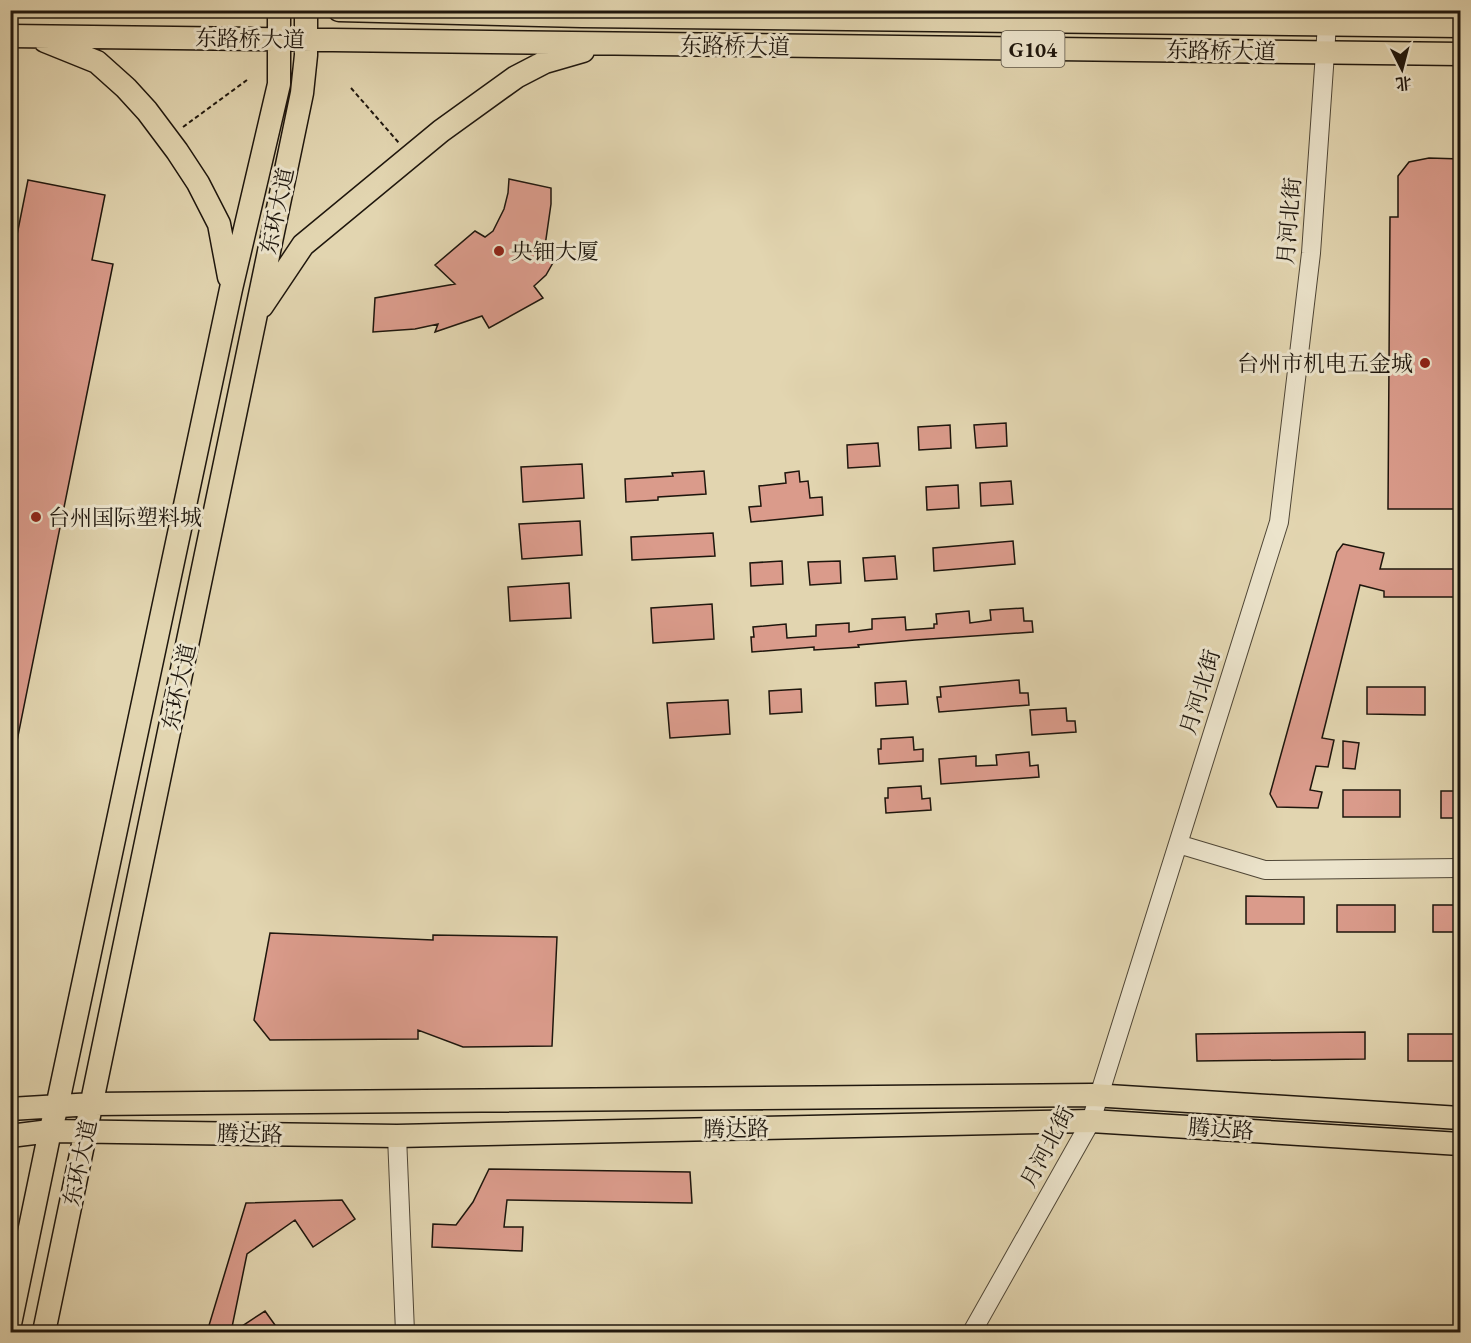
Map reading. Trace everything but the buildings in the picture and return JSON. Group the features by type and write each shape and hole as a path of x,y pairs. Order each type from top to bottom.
{"main road":[{"name":"东环大道","path":"10,1324 231,289 279,84 279,10"},
{"name":"东环大道","path":"44,1332 302,93 307,40 306,10"},
{"name":"东路桥大道","path":"339,10 1328,18 1461,26"},
{"name":"东路桥大道","path":"21,36 1461,54"},
{"path":"21,36 97,62 147,111 198,183 219,224 231,289"},
{"path":"255,316 303,244 441,131 516,77 545,62 605,44"},
{"name":"腾达路","path":"10,1109 93,1104 1099,1095 1461,1118"},
{"name":"腾达路","path":"10,1136 50,1131 397,1136 1091,1121 1461,1144"}],"street":[{"name":"月河北街","path":"972,1332 1091,1121 1279,522 1311,253 1328,18"},
{"path":"1178,844 1265,870 1461,868"},
{"path":"397,1136 405,1332"}],"path":[{"path":"183,127 247,80"},
{"path":"351,88 401,145"}],"place":[{"name":"央钿大厦","path":"499,251"},
{"name":"台州市机电五金城","path":"1425,363"},
{"name":"台州国际塑料城","path":"36,517"}]}
